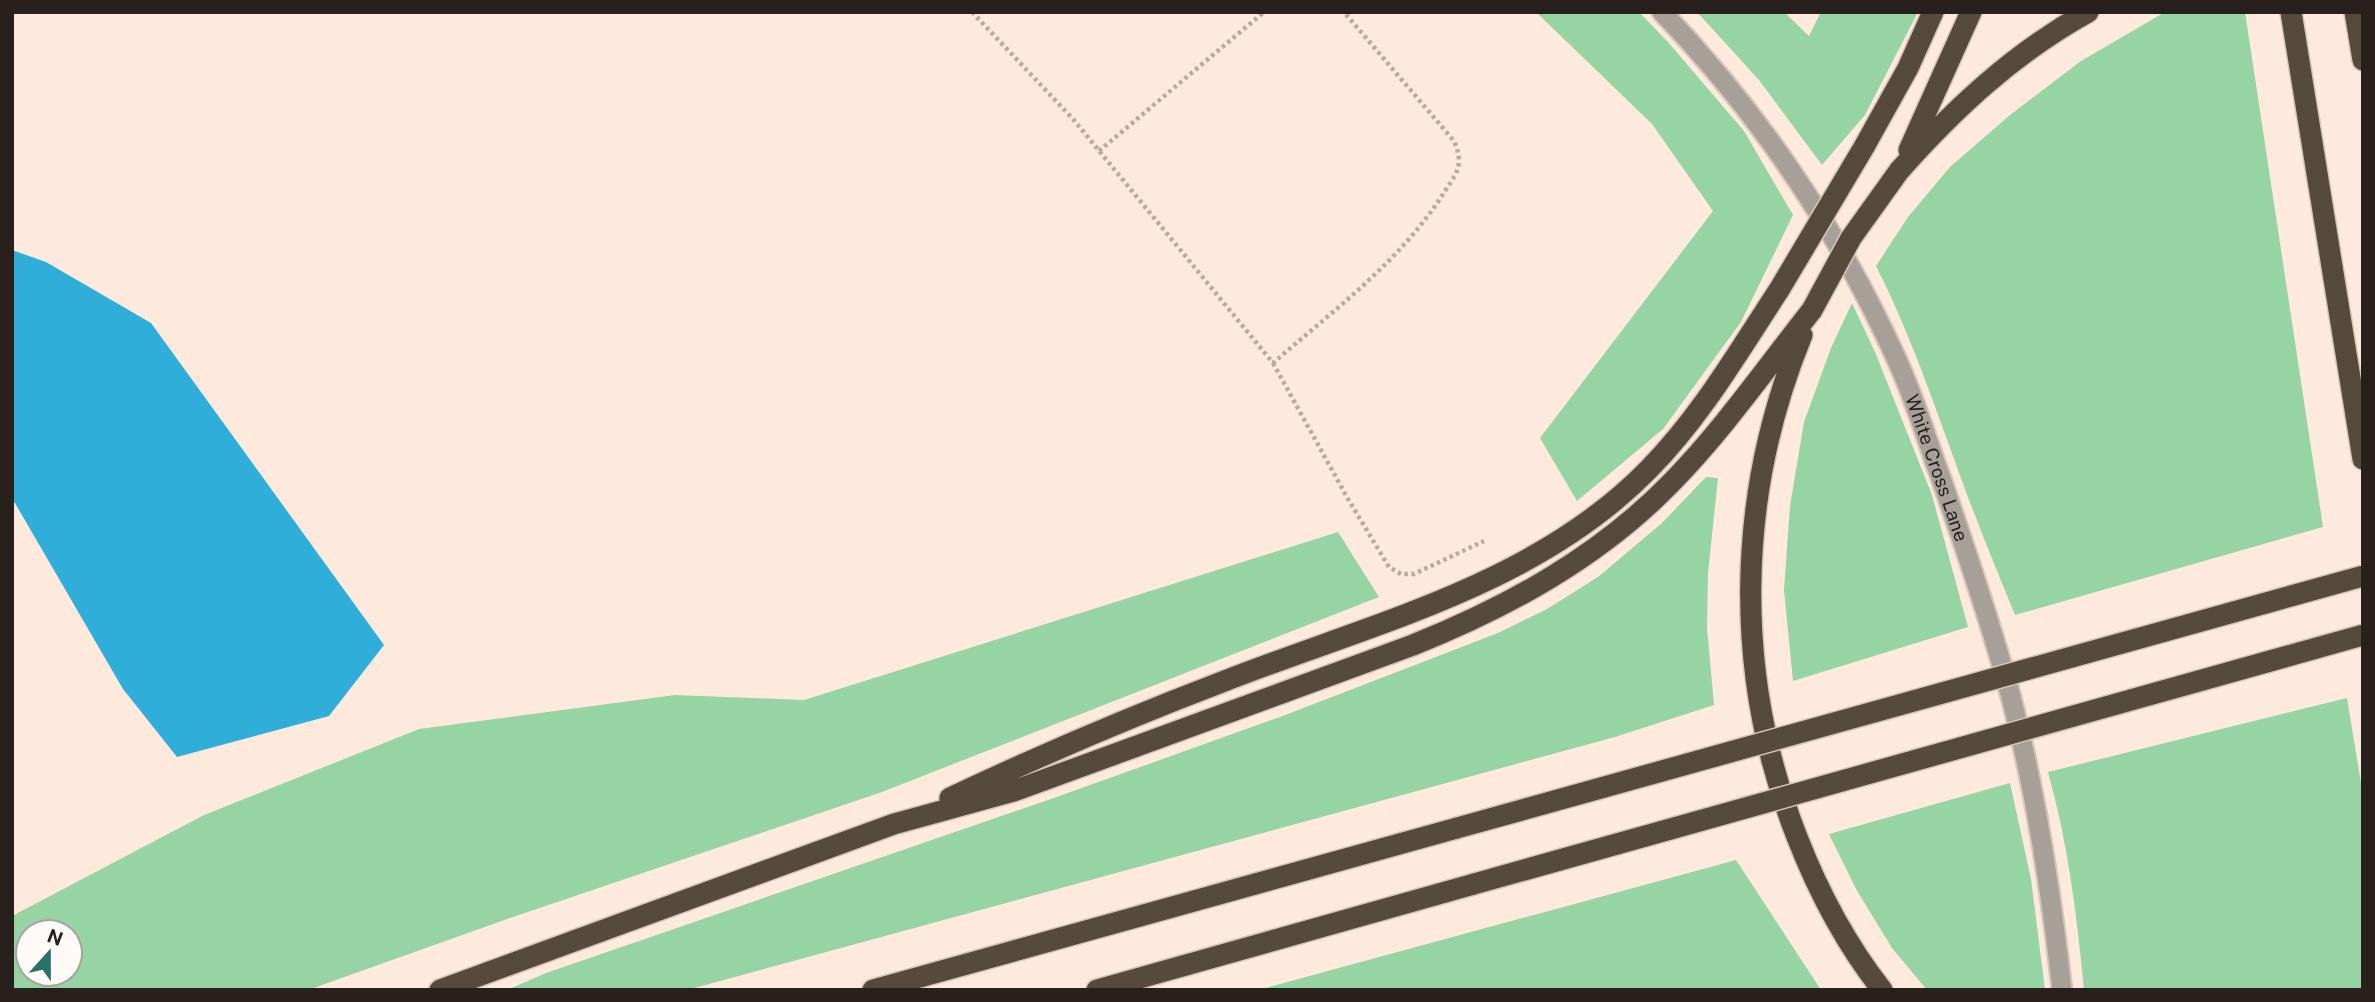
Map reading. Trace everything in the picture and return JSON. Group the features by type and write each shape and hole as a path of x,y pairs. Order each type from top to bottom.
{"highway":[{"path":"894,824 1005,772 1222,682 1444,600 1567,536 1613,501 1648,470 1716,390 1780,290 1864,147 1908,68 1933,12"},
{"path":"1899,172 1971,12"},
{"path":"1882,990 1839,926 1809,869 1786,809 1756,685 1750,621 1750,557 1757,493 1769,430 1788,369 1812,310 1851,238 1899,172 1930,136 1989,80 2035,45 2088,12"},
{"path":"2291,12 2363,459"},
{"path":"2355,12 2363,60"},
{"path":"440,990 894,824 1014,791 1473,621 1580,560 1630,521 1671,484 1706,445 1812,310"},
{"path":"873,990 2363,576"},
{"path":"1097,990 2363,635"}],"street":[{"name":"White Cross Lane","path":"1662,12 1728,87 1805,191 1870,303 1903,374 1965,543 2011,699 2044,854 2062,990"}],"path":[{"path":"972,12 1073,119 1273,363 1389,567 1401,574 1414,574 1484,541"},
{"path":"1099,151 1264,12"},
{"path":"1273,363 1391,260 1433,210 1455,176 1459,164 1454,141 1344,12"}],"green space":[{"path":"1536,12 1639,12 1744,131 1793,215 1741,322 1663,429 1577,501 1540,438 1713,211 1652,124"},
{"path":"1697,12 1784,12 1809,36 1821,12 1918,12 1865,115 1822,165 1759,80"},
{"path":"2165,12 2245,12 2323,527 2015,615 1915,354 1876,266 1908,217 1950,167 2010,115 2081,61"},
{"path":"1852,303 1875,352 1932,495 1968,627 1793,681 1784,590 1790,506 1804,422 1831,348"},
{"path":"1706,477 1718,478 1708,573 1707,628 1714,705 1615,737 687,990 507,990 546,973 1280,717 1498,633 1547,609 1598,577 1662,523"},
{"path":"1338,532 1379,597 882,792 510,918 308,990 12,990 12,916 204,815 419,729 675,695 804,700"},
{"path":"2347,698 2363,795 2363,990 2084,990 2071,880 2048,772"},
{"path":"2010,783 2031,879 2045,990 1927,990 1892,948 1856,889 1829,834"},
{"path":"1736,860 1821,990 1258,990"}],"water":[{"path":"12,250 46,262 151,323 384,645 329,716 177,757 123,689 12,498"}]}
